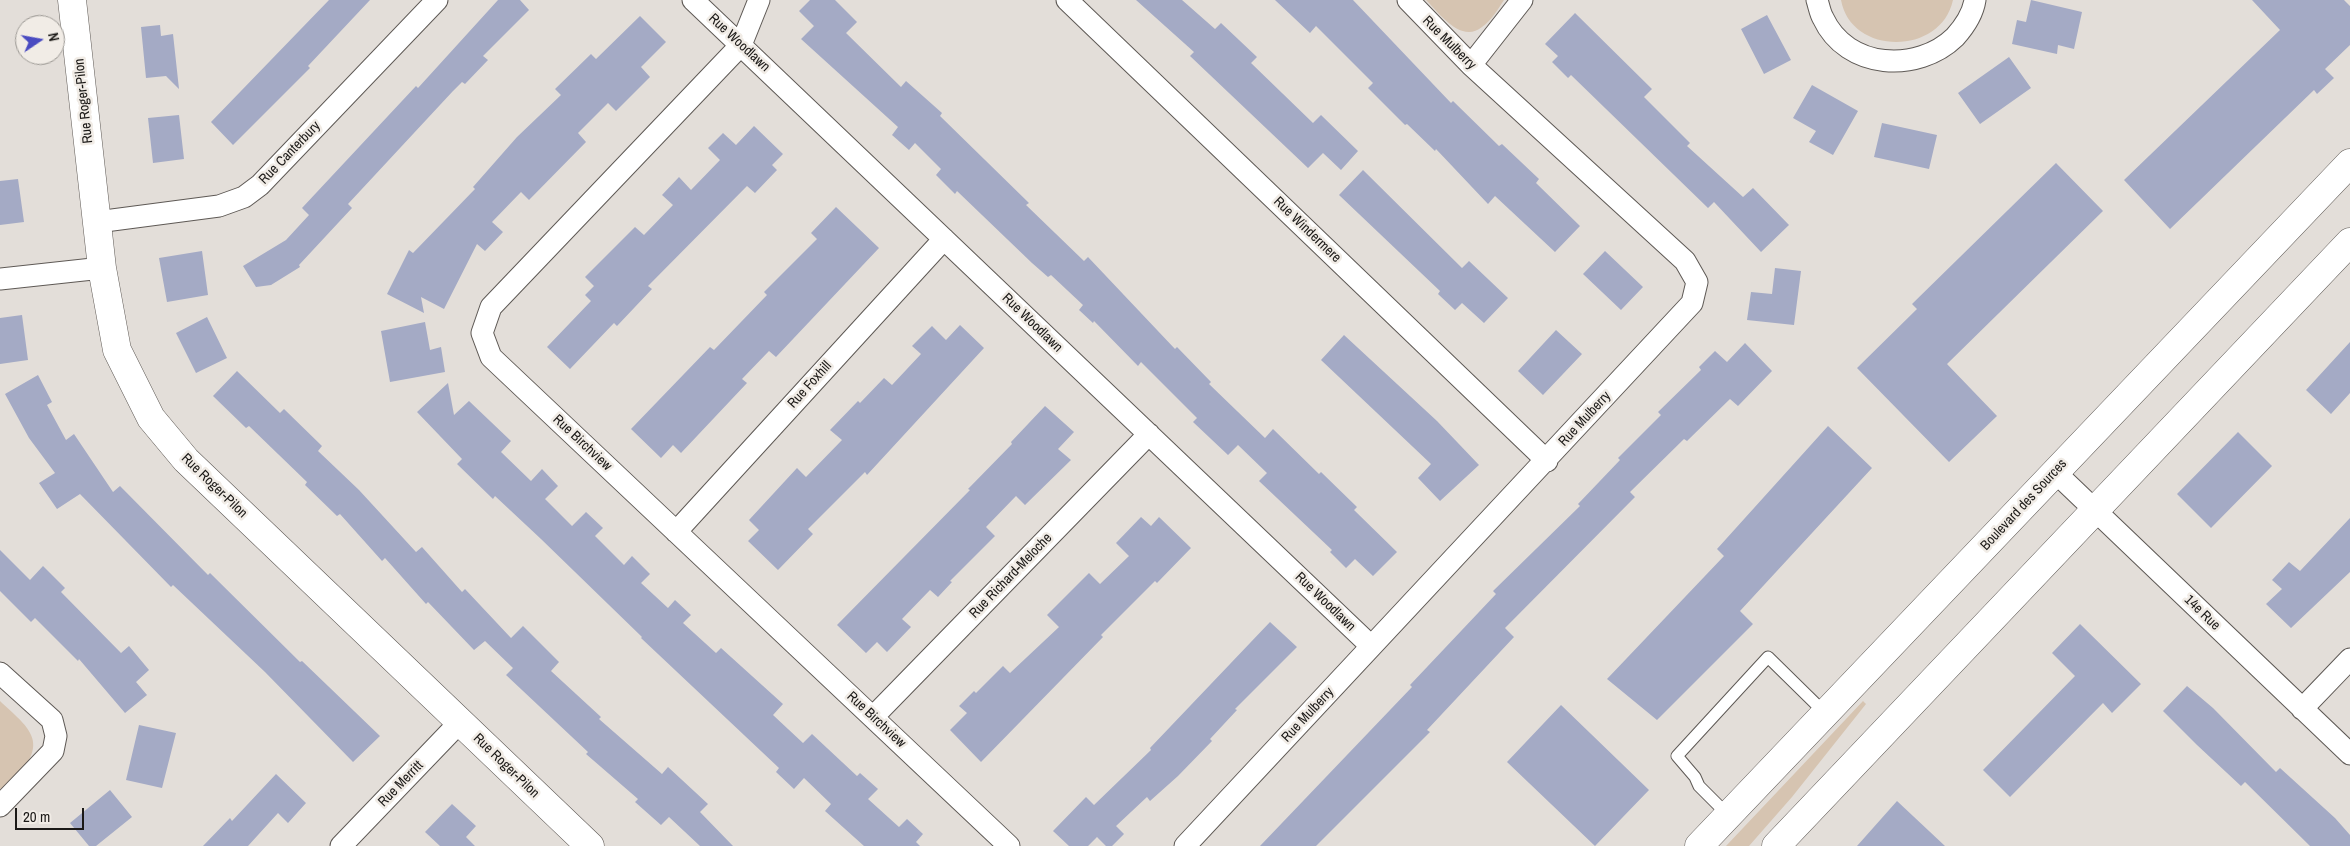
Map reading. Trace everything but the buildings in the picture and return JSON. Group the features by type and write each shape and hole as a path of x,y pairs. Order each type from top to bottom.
{"main road":[{"name":"Rue Roger-Pilon","path":"72,0 102,268 118,350 151,418 186,460 590,846"},
{"name":"Boulevard des Sources","path":"1699,846 2350,163"},
{"path":"1776,846 2350,242"}],"street":[{"name":"Rue Canterbury","path":"97,222 219,206 244,197 260,185 436,0"},
{"name":"Rue Woodlawn","path":"693,0 1371,646"},
{"name":"Rue Birchview","path":"759,0 741,45 491,307 482,333 491,357 1009,846"},
{"name":"Rue Windermere","path":"1067,0 1547,461"},
{"name":"Rue Mulberry","path":"1185,846 1547,461 1692,303 1697,282 1686,261 1471,65 1408,0"},
{"path":"1471,65 1522,0"},
{"path":"1817,0 1824,20 1841,42 1866,57 1893,62 1921,59 1944,47 1963,28 1975,0"},
{"name":"Rue Foxhill","path":"676,532 944,239"},
{"path":"0,279 102,268"},
{"name":"Rue Richard-Meloche","path":"873,717 1149,434"},
{"name":"14e Rue","path":"2055,472 2350,754"},
{"path":"2302,709 2350,659"},
{"path":"0,673 52,720 56,736 54,751 0,806"},
{"name":"Rue Merritt","path":"341,846 460,722"}],"lane":[{"path":"1728,815 1699,786 1695,777 1677,756 1768,657 1825,713"}],"shaded area":[{"path":"1426,0 1504,0 1494,15 1482,27 1466,32 1451,25"},
{"path":"1841,0 1953,0 1945,18 1932,32 1915,39 1896,42 1878,39 1861,32 1848,18"},
{"path":"0,701 25,725 33,741 33,750 21,771 11,782 0,789"},
{"path":"1863,701 1866,704 1792,797 1749,846 1726,846"}]}
